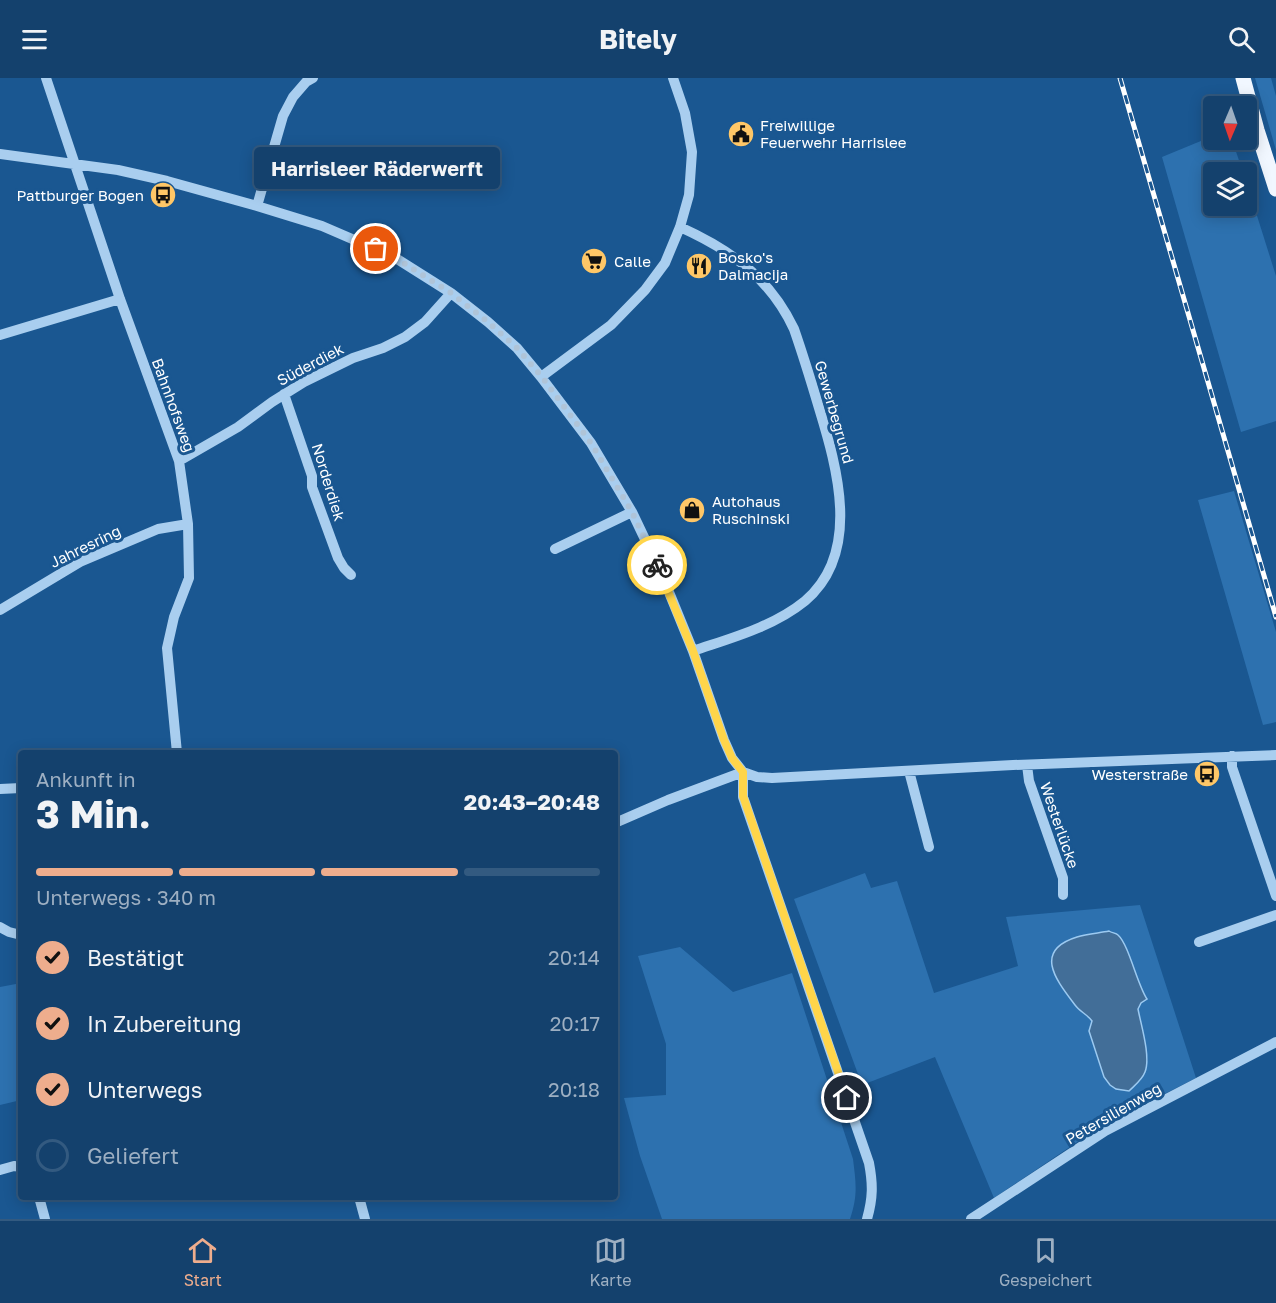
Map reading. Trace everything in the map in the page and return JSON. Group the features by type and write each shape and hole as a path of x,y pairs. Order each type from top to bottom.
{"main road":[{"path":"1243,78 1276,189"}],"street":[{"name":"Bahnhofsweg","path":"46,78 120,299 179,460 188,525 189,578 174,617 167,648 177,750"},
{"path":"257,206 283,116 293,97 306,82 313,78"},
{"path":"542,377 611,325 645,290 665,263 680,227 689,195 692,152 685,113 673,78"},
{"path":"0,154 118,170 257,206 322,226 394,257 451,293 488,322 542,377 591,443 632,512 662,575 693,651 724,740 732,758 743,772 757,777 772,778 1276,755"},
{"name":"Gewerbegrund","path":"680,227 703,237 748,267 765,282 786,312 795,329 833,454 839,492 840,528 837,549 825,578 814,592 804,602 779,618 747,633 693,651"},
{"name":"Süderdiek","path":"179,460 238,427 304,382 353,358 405,338 425,322 451,293"},
{"path":"0,335 120,299"},
{"name":"Norderdiek","path":"284,394 312,476 312,487 338,558 351,575"},
{"path":"555,549 632,512"},
{"name":"Jahresring","path":"0,610 80,562 158,529 188,525"},
{"path":"1232,756 1232,767 1276,896"},
{"name":"Westerlücke","path":"1027,765 1029,781 1063,878 1063,895"},
{"path":"909,771 929,847"},
{"path":"618,822 743,772"},
{"path":"743,772 743,796 869,1163 873,1183 872,1203 867,1219"},
{"path":"0,789 18,788"},
{"path":"1199,942 1276,915"},
{"path":"0,927 18,934"},
{"name":"Petersilienweg","path":"971,1219 1105,1131 1276,1042"},
{"path":"0,1170 18,1167"},
{"path":"40,1200 45,1219"},
{"path":"360,1200 365,1219"}],"shaded area":[{"path":"1255,78 1271,78 1276,96 1276,150"},
{"path":"1203,140 1203,150 1235,150 1240,162 1203,162 1203,216 1257,216 1276,276 1276,421 1241,432 1162,157"},
{"path":"1234,491 1276,632 1276,722 1263,725 1198,500"},
{"path":"865,873 871,888 897,881 934,993 1018,966 1006,917 1140,905 1196,1078 1101,1126 994,1198 935,1057 862,1085 794,899","holes":["1109,931 1147,999 1138,1009 1148,1061 1092,1021 1057,947 1076,937"]},
{"path":"1109,931 1117,934 1122,940 1147,999 1138,1009 1147,1066 1142,1078 1129,1091 1116,1089 1104,1077 1089,1031 1092,1021 1068,996 1052,967 1055,950 1063,943 1077,937"},
{"path":"680,947 733,992 792,973 853,1159 856,1189 850,1219 662,1219 640,1156 624,1098 666,1095 666,1044 638,956"},
{"path":"18,984 18,1101 0,1105 0,987"}],"railway":[{"path":"1120,78 1276,617"}],"way so far":[{"path":"376,249 394,257 451,293 517,348 542,377 591,443 632,512 657,565"}],"place":[{"name":"Freiwillige Feuerwehr Harrislee","path":"741,134"},
{"name":"Pattburger Bogen","path":"163,195"},
{"name":"Harrisleer Räderwerft","path":"376,249"},
{"name":"Calle","path":"594,261"},
{"name":"Bosko's Dalmacija","path":"699,266"},
{"name":"Autohaus Ruschinski","path":"692,510"},
{"name":"Westerstraße","path":"1207,774"}],"route":[{"path":"657,565 693,651 724,740 732,758 743,772 743,796 847,1098"}]}
